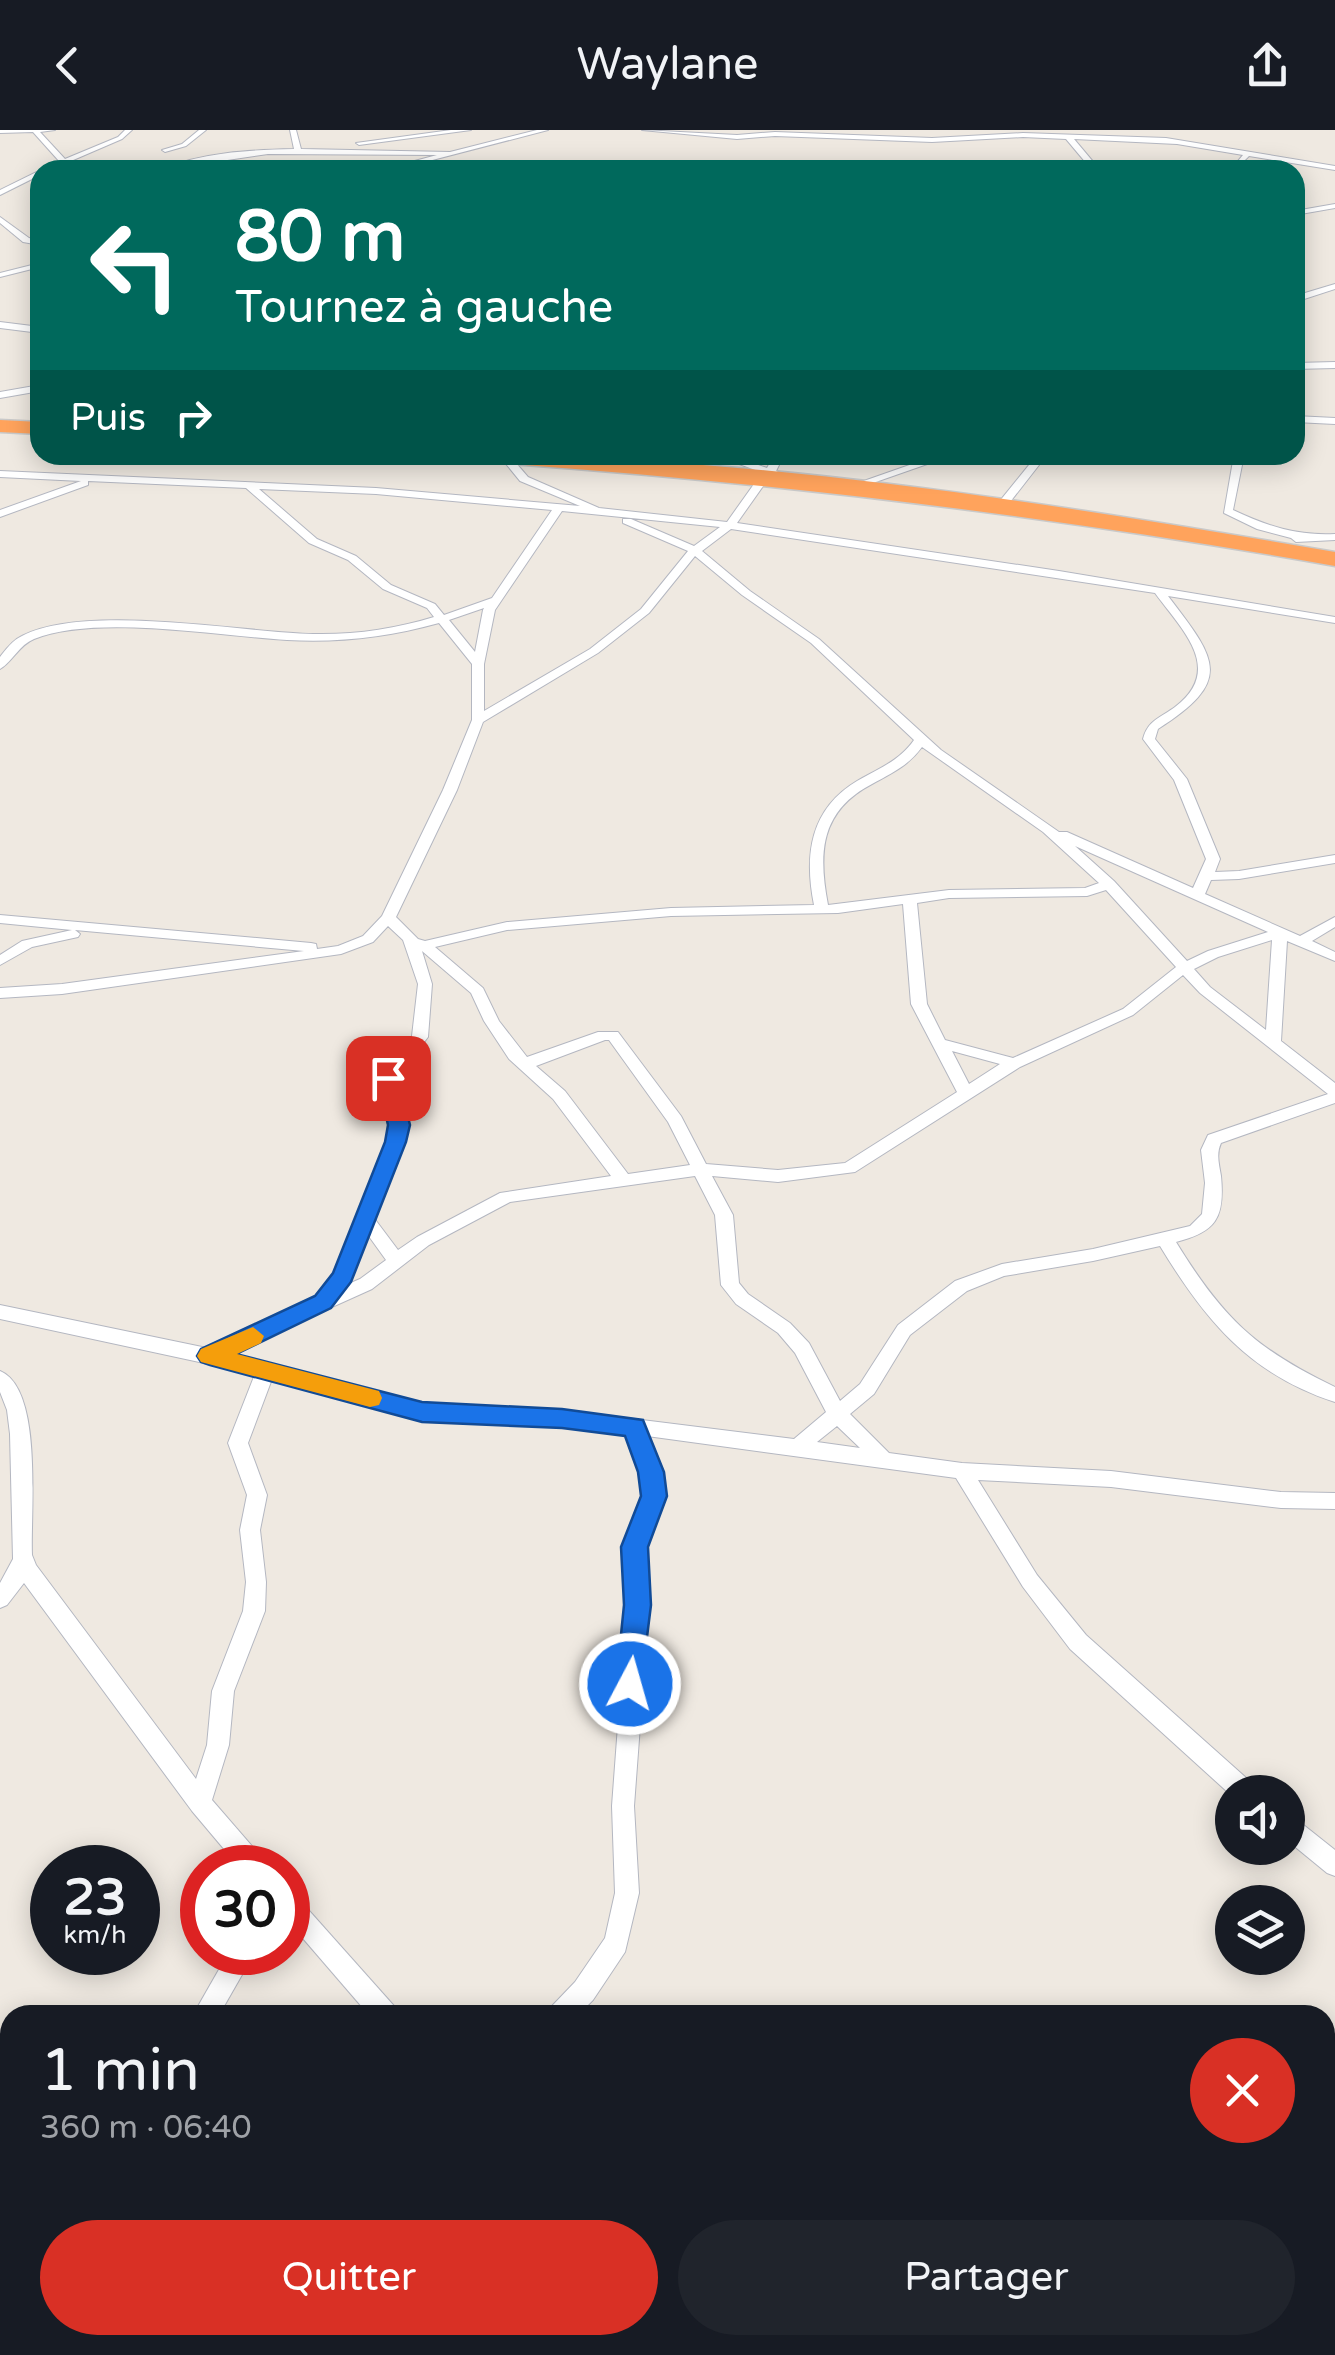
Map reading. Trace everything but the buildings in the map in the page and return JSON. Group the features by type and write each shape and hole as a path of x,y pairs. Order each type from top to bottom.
{"highway":[{"path":"0,426 30,428"},
{"path":"615,465 766,476 1335,559"}],"street":[{"path":"34,130 62,160 113,142 129,130"},
{"path":"0,131 52,130"},
{"path":"166,150 184,146 203,130"},
{"path":"293,130 299,151"},
{"path":"211,160 468,130"},
{"path":"420,160 544,130"},
{"path":"644,130 741,137 778,132 932,140 1023,135 1072,141 1176,142"},
{"path":"1063,130 1088,160"},
{"path":"1112,130 1286,160"},
{"path":"444,153 456,133"},
{"path":"299,151 444,153"},
{"path":"1242,160 1247,154"},
{"path":"1262,156 1335,159"},
{"path":"1305,163 1335,168"},
{"path":"1,192 30,177"},
{"path":"1,192 27,191"},
{"path":"1305,211 1335,206"},
{"path":"0,219 30,241"},
{"path":"0,266 13,272"},
{"path":"0,274 30,267"},
{"path":"1305,296 1335,286"},
{"path":"0,325 30,329"},
{"path":"1305,366 1335,365"},
{"path":"0,395 30,390"},
{"path":"1305,420 1335,421"},
{"path":"512,465 524,478 696,551 746,593 815,641 936,753 1048,829 1108,884 1182,970 1229,1012 1335,1094"},
{"path":"742,465 766,476"},
{"path":"478,720 606,641 645,611 696,551 731,524 773,465"},
{"path":"846,489 918,465"},
{"path":"999,508 1033,465"},
{"path":"1237,465 1228,512 1308,539"},
{"path":"0,474 376,491 731,524 1335,620"},
{"path":"0,514 94,480"},
{"path":"250,486 314,540 352,558 387,587 431,606 444,617 478,664"},
{"path":"0,993 62,989 341,950 368,938 388,918 450,790 478,720 478,664 484,629 496,600 558,509"},
{"path":"1246,543 1335,537"},
{"path":"1159,591 1201,644 1206,661 1203,687 1191,701 1152,727 1149,739 1180,779 1212,859 1198,894"},
{"path":"0,665 6,652 43,632 111,625 318,638 396,631 496,600"},
{"path":"822,909 813,849 821,827 846,794 899,768 922,738"},
{"path":"1048,829 1335,957"},
{"path":"1206,876 1239,875 1335,859"},
{"path":"416,944 543,923 671,912 822,909 950,894 1087,892 1108,884"},
{"path":"910,900 919,1004 966,1094"},
{"path":"388,918 478,991 492,1021 525,1064 559,1095 622,1178"},
{"path":"0,919 341,950"},
{"path":"1300,942 1335,921"},
{"path":"0,962 44,938 102,931"},
{"path":"210,1356 366,1284 423,1241 506,1197 702,1169 778,1176 849,1168 1014,1063 1128,1012 1182,970 1213,954 1280,934"},
{"path":"1273,1045 1280,934"},
{"path":"323,1302 343,1276 399,1125 388,1078 420,1038 425,984 416,944"},
{"path":"525,1064 603,1034 613,1035 674,1120 724,1216 730,1285 802,1348 837,1414 884,1460"},
{"path":"939,1044 1014,1063"},
{"path":"798,1447 868,1389 904,1330 961,1286 1002,1270 1196,1232 1210,1216 1210,1150 1214,1138 1335,1094"},
{"path":"365,1218 396,1260"},
{"path":"1166,1240 1200,1300 1246,1347 1335,1395"},
{"path":"0,1312 210,1356 422,1412 562,1418 962,1471 1111,1480 1281,1500 1335,1501"},
{"path":"200,1803 218,1745 222,1692 254,1611 256,1582 250,1530 257,1495 238,1443 266,1370"},
{"path":"0,1378 20,1414 22,1559 15,1580 0,1599"},
{"path":"571,2005 616,1943 626,1892 623,1806 638,1605 635,1547 654,1496 651,1472 634,1427"},
{"path":"962,1471 1030,1580 1078,1642 1225,1775"},
{"path":"22,1559 50,1606 236,1845"},
{"path":"1305,1841 1335,1865"},
{"path":"310,1929 376,2005"},
{"path":"212,2005 229,1975"}],"slow traffic":[{"path":"253,1336 210,1356 370,1398"}],"route":[{"path":"388,1078 399,1125 396,1142 343,1276 323,1302 210,1356 422,1412 562,1418 634,1427 651,1472 654,1496 635,1547 638,1605 630,1684"}]}
